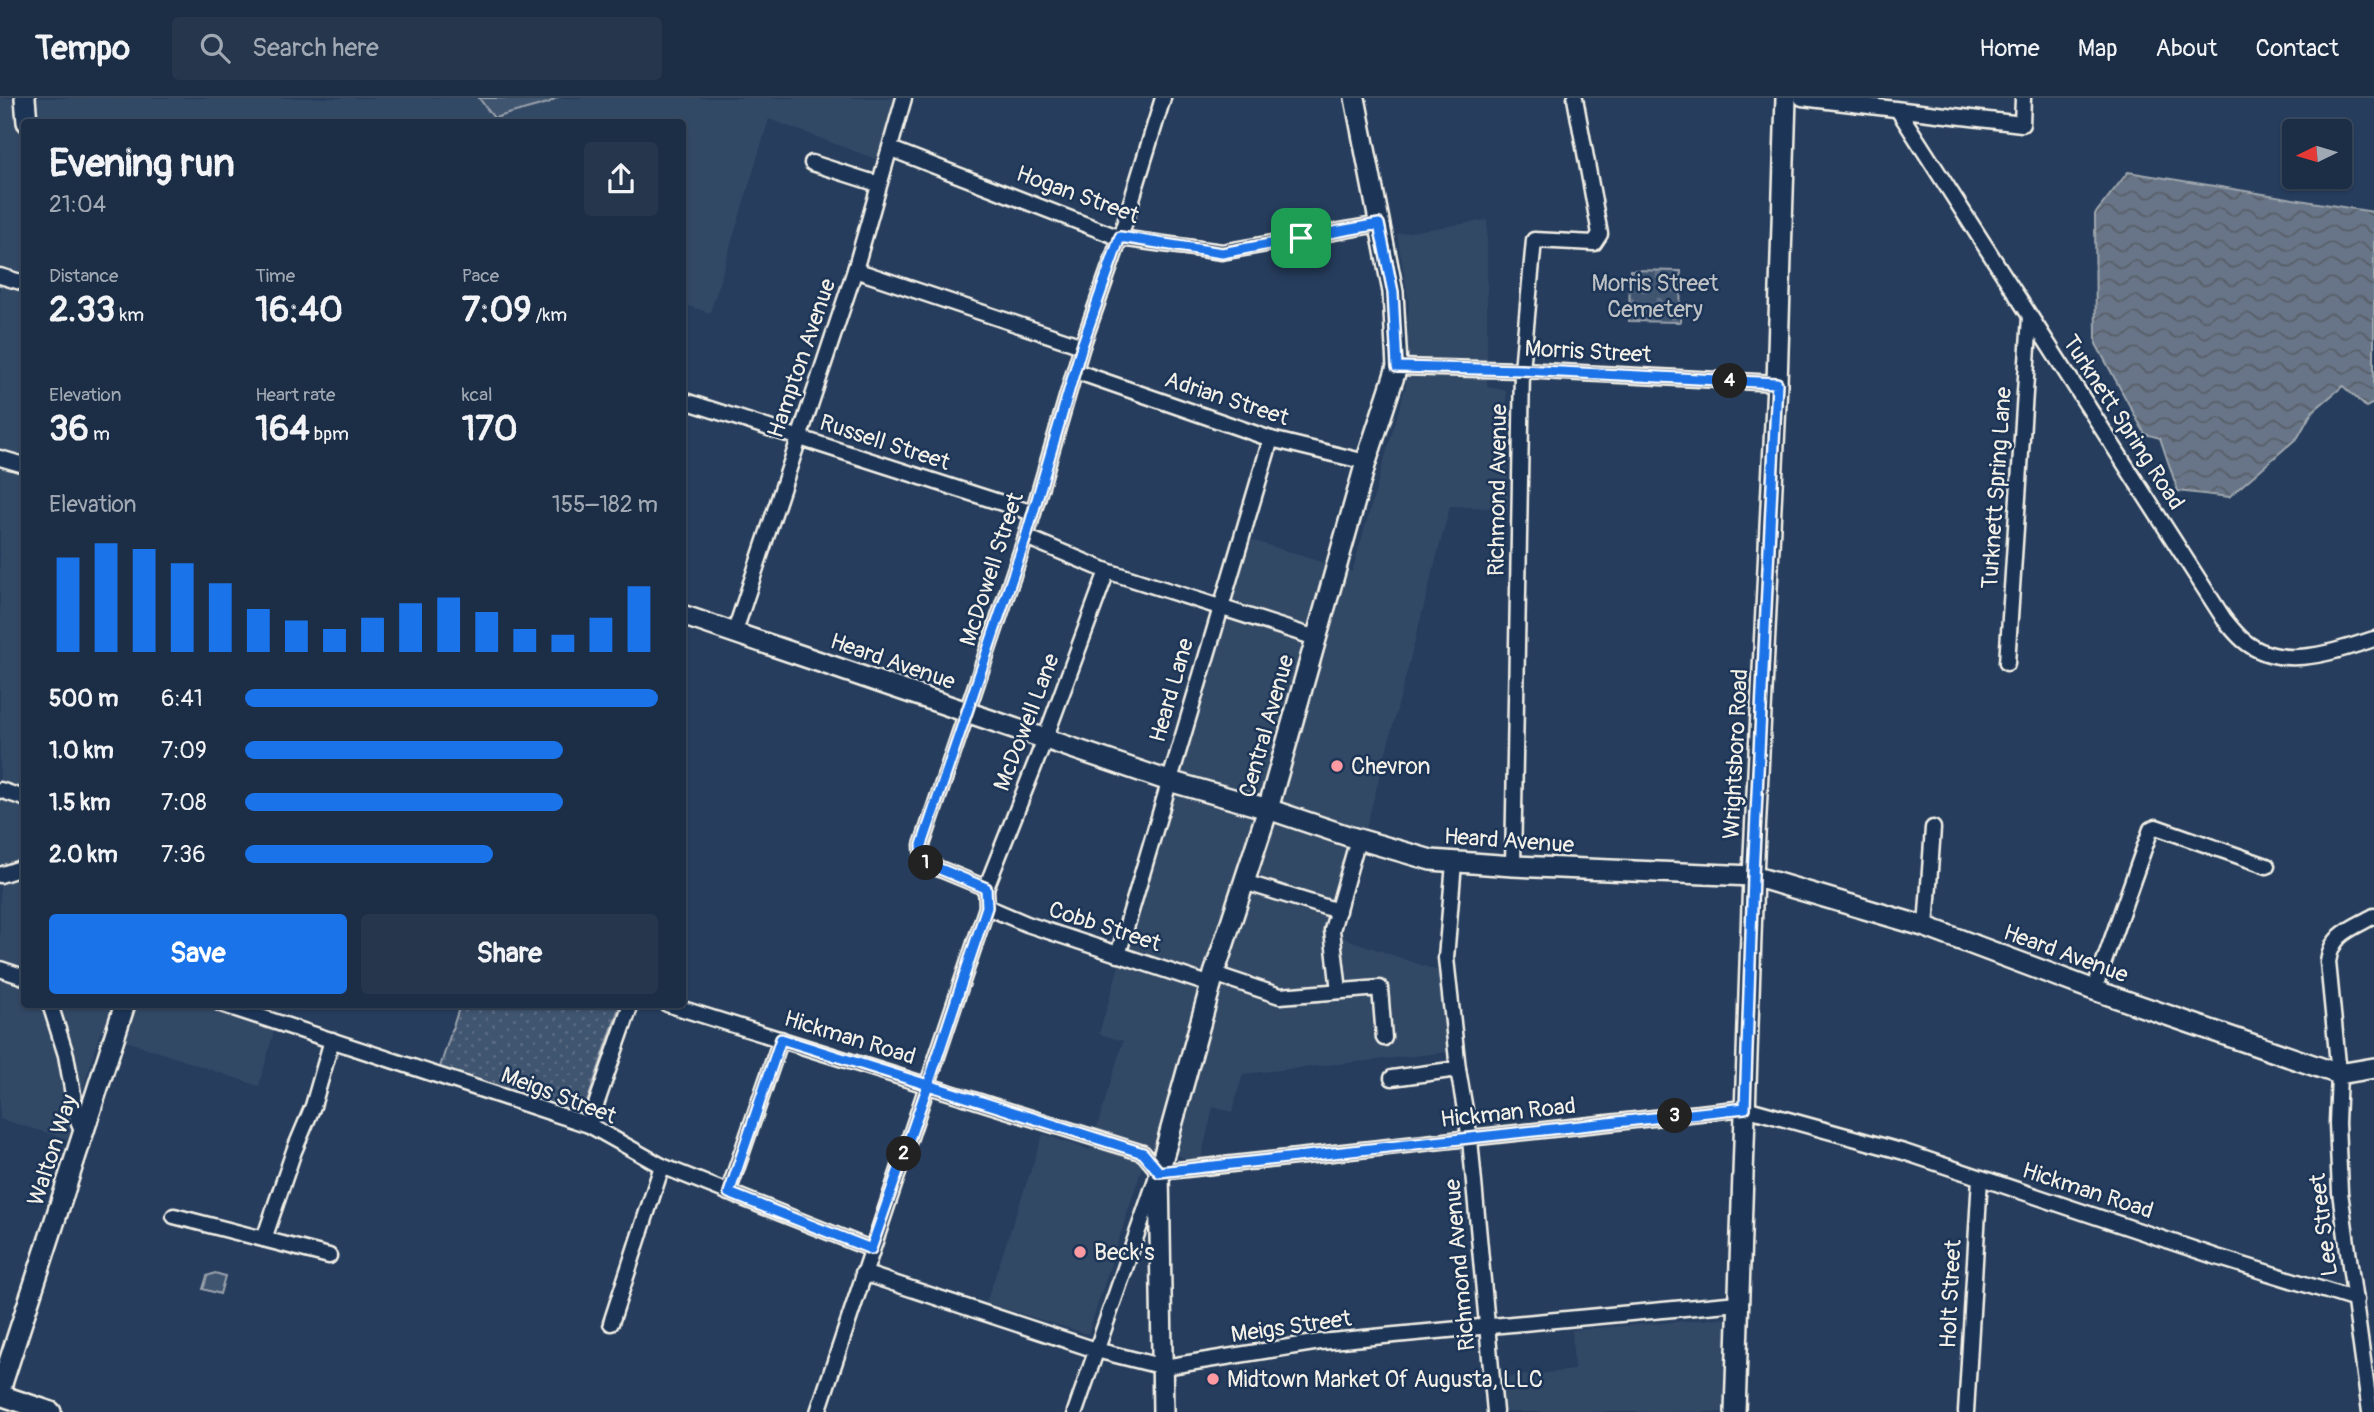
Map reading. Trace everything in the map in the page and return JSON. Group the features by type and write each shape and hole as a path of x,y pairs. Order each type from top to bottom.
{"main road":[{"name":"Central Avenue","path":"1163,1412 1159,1172 1212,980 1268,809 1366,462 1397,367 1393,292 1355,98"},
{"name":"Wrightsboro Road","path":"1735,1412 1753,876 1777,383 1786,98"},
{"path":"22,99 26,119"},
{"name":"Heard Avenue","path":"686,616 1168,781 1431,860 1753,876 1926,927 2094,990 2339,1074 2374,1068"},
{"name":"Walton Way","path":"0,1393 124,1008"},
{"name":"Central Avenue","path":"1164,1367 1170,1412"},
{"path":"0,1393 51,1412"}],"street":[{"name":"Hampton Avenue","path":"735,631 797,438 855,271 904,98"},
{"name":"McDowell Street","path":"986,888 923,862 922,845 1026,537 1082,346 1120,237 1163,98"},
{"name":"Richmond Avenue","path":"1513,866 1522,370 1534,240 1594,243 1601,234 1575,98"},
{"path":"1802,98 2022,124 2023,98"},
{"name":"Turknett Spring Road","path":"1898,110 2224,620 2245,641 2275,656 2312,657 2374,639"},
{"name":"Hogan Street","path":"891,149 1120,237 1222,253 1379,224"},
{"path":"812,163 878,184"},
{"path":"855,271 1082,346"},
{"path":"0,276 21,282"},
{"name":"Turknett Spring Lane","path":"2007,663 2030,317"},
{"name":"Morris Street","path":"1397,367 1522,370 1777,383"},
{"name":"Adrian Street","path":"1075,371 1271,439 1366,462"},
{"name":"Russell Street","path":"686,401 1033,513"},
{"name":"Heard Lane","path":"1118,955 1219,606 1271,439"},
{"path":"0,458 21,463"},
{"path":"1026,537 1107,571 1316,638"},
{"name":"McDowell Lane","path":"986,888 1107,571"},
{"path":"0,790 21,797"},
{"path":"2094,990 2151,829 2156,827 2267,866"},
{"path":"1926,927 1933,828"},
{"path":"1339,991 1332,930 1358,839"},
{"name":"Richmond Avenue","path":"1454,863 1446,958 1458,1069 1470,1139 1495,1412"},
{"path":"0,875 21,868"},
{"path":"1244,882 1338,911"},
{"path":"818,1412 987,907 986,888"},
{"name":"Cobb Street","path":"987,907 1027,924 1118,955 1280,996 1380,988 1384,1038"},
{"path":"2339,1074 2328,962 2330,948 2338,937 2374,916"},
{"path":"0,969 21,975"},
{"path":"51,1008 66,1055 77,1117 83,1135"},
{"name":"Meigs Street","path":"233,1008 589,1125 662,1166 871,1249"},
{"path":"589,1125 630,1008"},
{"name":"Hickman Road","path":"680,1008 1143,1153 1159,1172 1745,1108 1904,1152 2217,1257 2356,1300"},
{"path":"729,1193 781,1039"},
{"path":"264,1239 294,1151 313,1106 332,1040"},
{"path":"1392,1078 1458,1069"},
{"name":"Lee Street","path":"2339,1074 2337,1123 2340,1192 2370,1412"},
{"path":"611,1323 662,1166"},
{"path":"1075,1412 1159,1172"},
{"name":"Holt Street","path":"1966,1412 1980,1178"},
{"path":"174,1216 329,1256"},
{"name":"Meigs Street","path":"863,1273 1096,1350 1164,1367 1320,1342 1738,1303"}],"shaded area":[{"path":"0,98 896,98 878,160 769,119 710,313 686,305 686,119 21,119 21,1008 280,1008 259,1086 100,1032 68,1139 0,1119"},
{"path":"1487,220 1487,387 1506,390 1508,509 1450,506 1338,936 1441,972 1450,1052 1243,1074 1232,1112 1213,1107 1200,1163 1149,1146 1088,1334 986,1303 1043,1134 1090,1150 1123,1041 1099,1034 1119,966 1112,961 1236,535 1352,572 1406,385 1409,302 1397,234"},
{"path":"1728,1318 1723,1412 1502,1412 1499,1378 1574,1370 1572,1330"}],"green space":[{"path":"479,98 556,98 548,103 494,118"},
{"name":"Morris Street Cemetery","path":"1630,270 1681,271 1680,322 1629,321"},
{"path":"459,1008 619,1008 583,1114 440,1067"},
{"path":"215,1273 225,1276 220,1294 203,1289 207,1276"}],"water":[{"path":"2128,172 2374,212 2374,403 2366,407 2343,386 2312,412 2298,437 2229,497 2178,491 2160,438 2145,434 2096,344 2095,214"}],"place":[{"name":"Chevron","path":"1337,766"},
{"name":"Beck's","path":"1080,1252"},
{"name":"Midtown Market Of Augusta, LLC","path":"1213,1379"}],"route":[{"path":"1301,238 1222,253 1120,237 1082,346 1026,537 922,845 923,862 986,888 987,907 928,1085 781,1039 729,1193 871,1249 928,1085 1143,1153 1159,1172 1745,1108 1753,876 1777,383 1522,370 1397,367 1393,292 1379,224 1301,238"}]}
